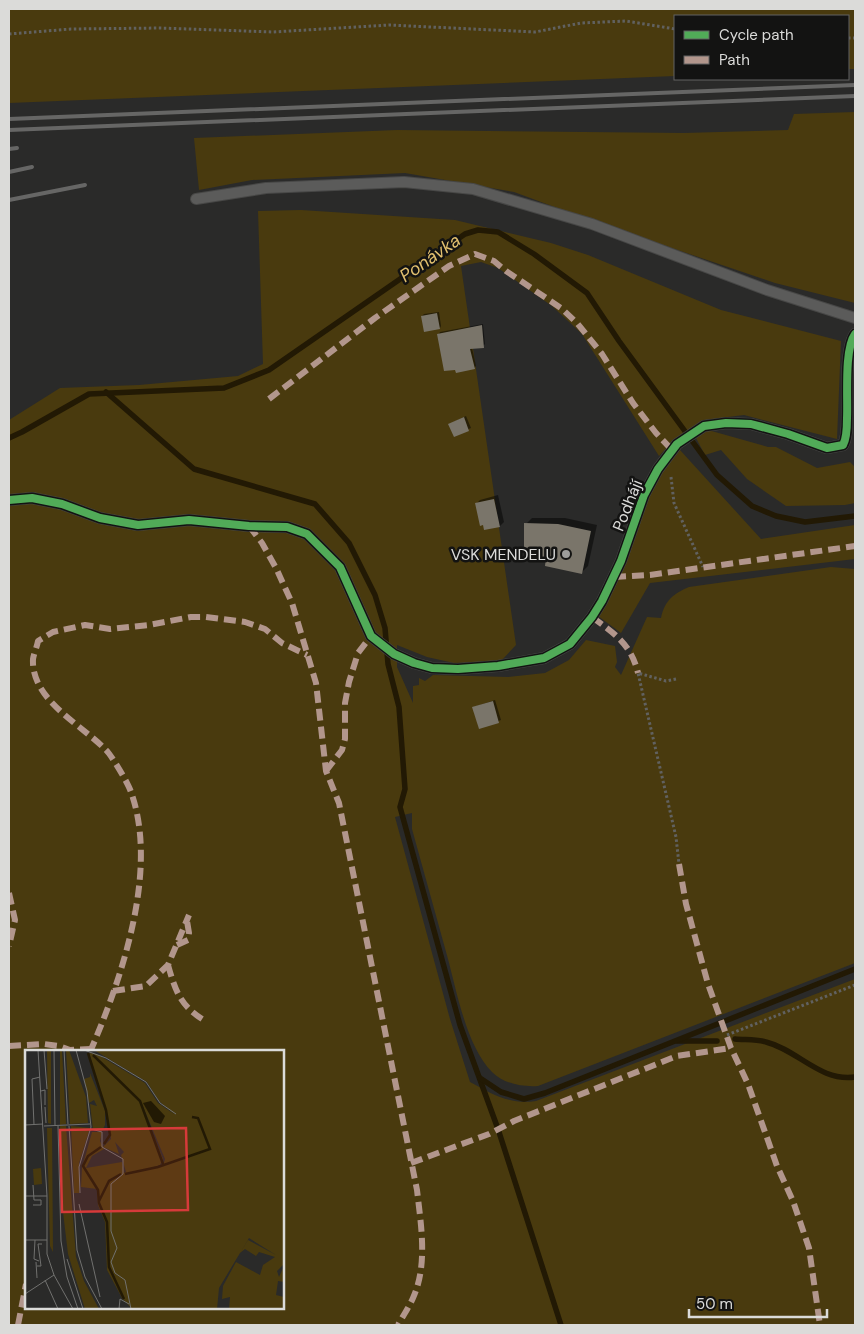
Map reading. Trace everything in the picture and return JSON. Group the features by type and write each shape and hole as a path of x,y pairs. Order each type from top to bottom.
{"lane":[{"path":"196,200 266,188 404,182 473,188 592,224 767,290 855,318"},
{"name":"Podhájí","path":"9,500 32,498 62,504 100,518 138,525 188,520 249,526 287,527 307,534 340,567 374,638 394,654 423,666 458,669 498,666 544,658 570,644 592,618 621,561 644,494 677,444 704,426 726,423 751,424 788,434 827,448 843,445 847,426 848,364 851,340 855,334"}],"path":[{"path":"9,34 81,29 160,28 273,32 389,25 535,32 581,23 626,21 674,29"},
{"path":"668,455 674,503 703,567"},
{"path":"676,679 666,681 638,673 676,837 679,864"},
{"path":"727,1035 855,985"}],"shaded area":[{"path":"9,9 855,9 855,69 849,69 849,15 674,15 674,76 9,103"},
{"path":"855,112 855,303 775,283 598,223 514,192 405,173 252,180 199,190 194,138 397,130 684,133 788,130 794,114"},
{"path":"301,210 455,220 551,243 588,255 721,310 841,341 837,439 744,415 704,420 674,440 659,456 582,334 552,306 498,268 481,262 461,266 516,645 501,661 454,663 427,657 397,645 397,667 413,703 413,686 419,685 419,678 425,681 433,675 508,677 545,673 569,660 586,640 615,646 617,662 615,667 621,675 647,617 661,618 670,598 689,587 831,567 855,569 855,963 538,1086 514,1084 492,1072 483,1061 469,1034 412,829 412,813 395,817 450,1019 470,1082 502,1098 527,1102 536,1101 855,979 855,1325 9,1325 9,420 60,388 139,385 238,376 263,364 258,211"},
{"path":"708,430 768,447 776,447 817,468 850,462 855,467 855,503 845,505 786,506 747,479 721,450 705,455 696,438"},
{"path":"680,450 761,539 855,525 855,559 650,583 621,633 598,616 628,556 647,496"}],"building":[{"path":"437,313 440,329 424,332 421,316"},
{"path":"482,325 484,348 470,349 475,369 456,373 455,370 444,371 437,334"},
{"path":"464,417 469,431 454,437 448,424"},
{"path":"494,499 500,527 484,530 483,525 480,526 475,503"},
{"path":"524,523 558,524 591,531 582,574 545,566 546,557 524,557"},
{"path":"493,701 499,723 479,729 472,707"}],"waterway":[{"name":"Ponávka","path":"9,438 89,394 224,388 269,370 465,234 478,230 498,232 534,254 587,293 619,341 717,475 752,506 776,516 805,522 855,516"},
{"path":"106,392 194,469 315,504 349,543 375,595 385,628 388,664 399,707 405,789 400,807 460,1025 498,1129 561,1325"},
{"path":"480,1078 501,1092 524,1099 545,1093 855,969"},
{"path":"735,1039 766,1042 778,1046 831,1075 855,1077"},
{"path":"677,1041 717,1041"}],"railway":[{"path":"9,119 855,85"},
{"path":"9,130 855,96"},
{"path":"9,149 17,148"},
{"path":"9,172 32,167"},
{"path":"9,200 85,185"}],"marked path":[{"path":"269,399 375,318 449,266 475,254 494,261 561,308 577,323 602,354 633,403 672,450"},
{"path":"249,526 262,543 276,568 292,603 316,683 326,771 339,803 417,1190 422,1245 421,1272 413,1298 398,1325"},
{"path":"614,577 650,575 855,546"},
{"path":"91,1050 114,991 133,924 139,889 141,855 139,823 131,792 109,753 59,710 40,687 35,674 33,659 38,641 53,632 85,625 110,629 149,625 191,617 206,617 245,622 265,629 282,643 307,655"},
{"path":"592,617 621,640 631,654 638,673"},
{"path":"326,771 342,750 345,739 345,703 349,682 358,653 371,636"},
{"path":"679,864 686,904 708,984 731,1048 748,1084 777,1166 793,1201 809,1248 820,1325"},
{"path":"9,893 15,920 9,946"},
{"path":"113,991 146,986 168,965 189,915"},
{"path":"177,945 188,940 187,921"},
{"path":"168,965 174,984 185,1005 207,1022"},
{"path":"9,1046 44,1044 70,1050 91,1049"},
{"path":"411,1163 489,1134 514,1121 677,1056 731,1048"},
{"path":"18,1325 25,1289"}],"cycle path":[{"path":"9,500 32,498 62,504 100,518 138,525 189,520 249,526 287,527 307,534 340,567 371,636 394,654 414,663 432,668 458,669 498,666 544,658 570,644 592,617 602,601 621,561 644,495 658,469 677,444 704,426 726,423 751,424 788,434 827,448 843,445 847,429 849,351 855,334"}],"place":[{"name":"VSK MENDELU","path":"566,554"}]}
